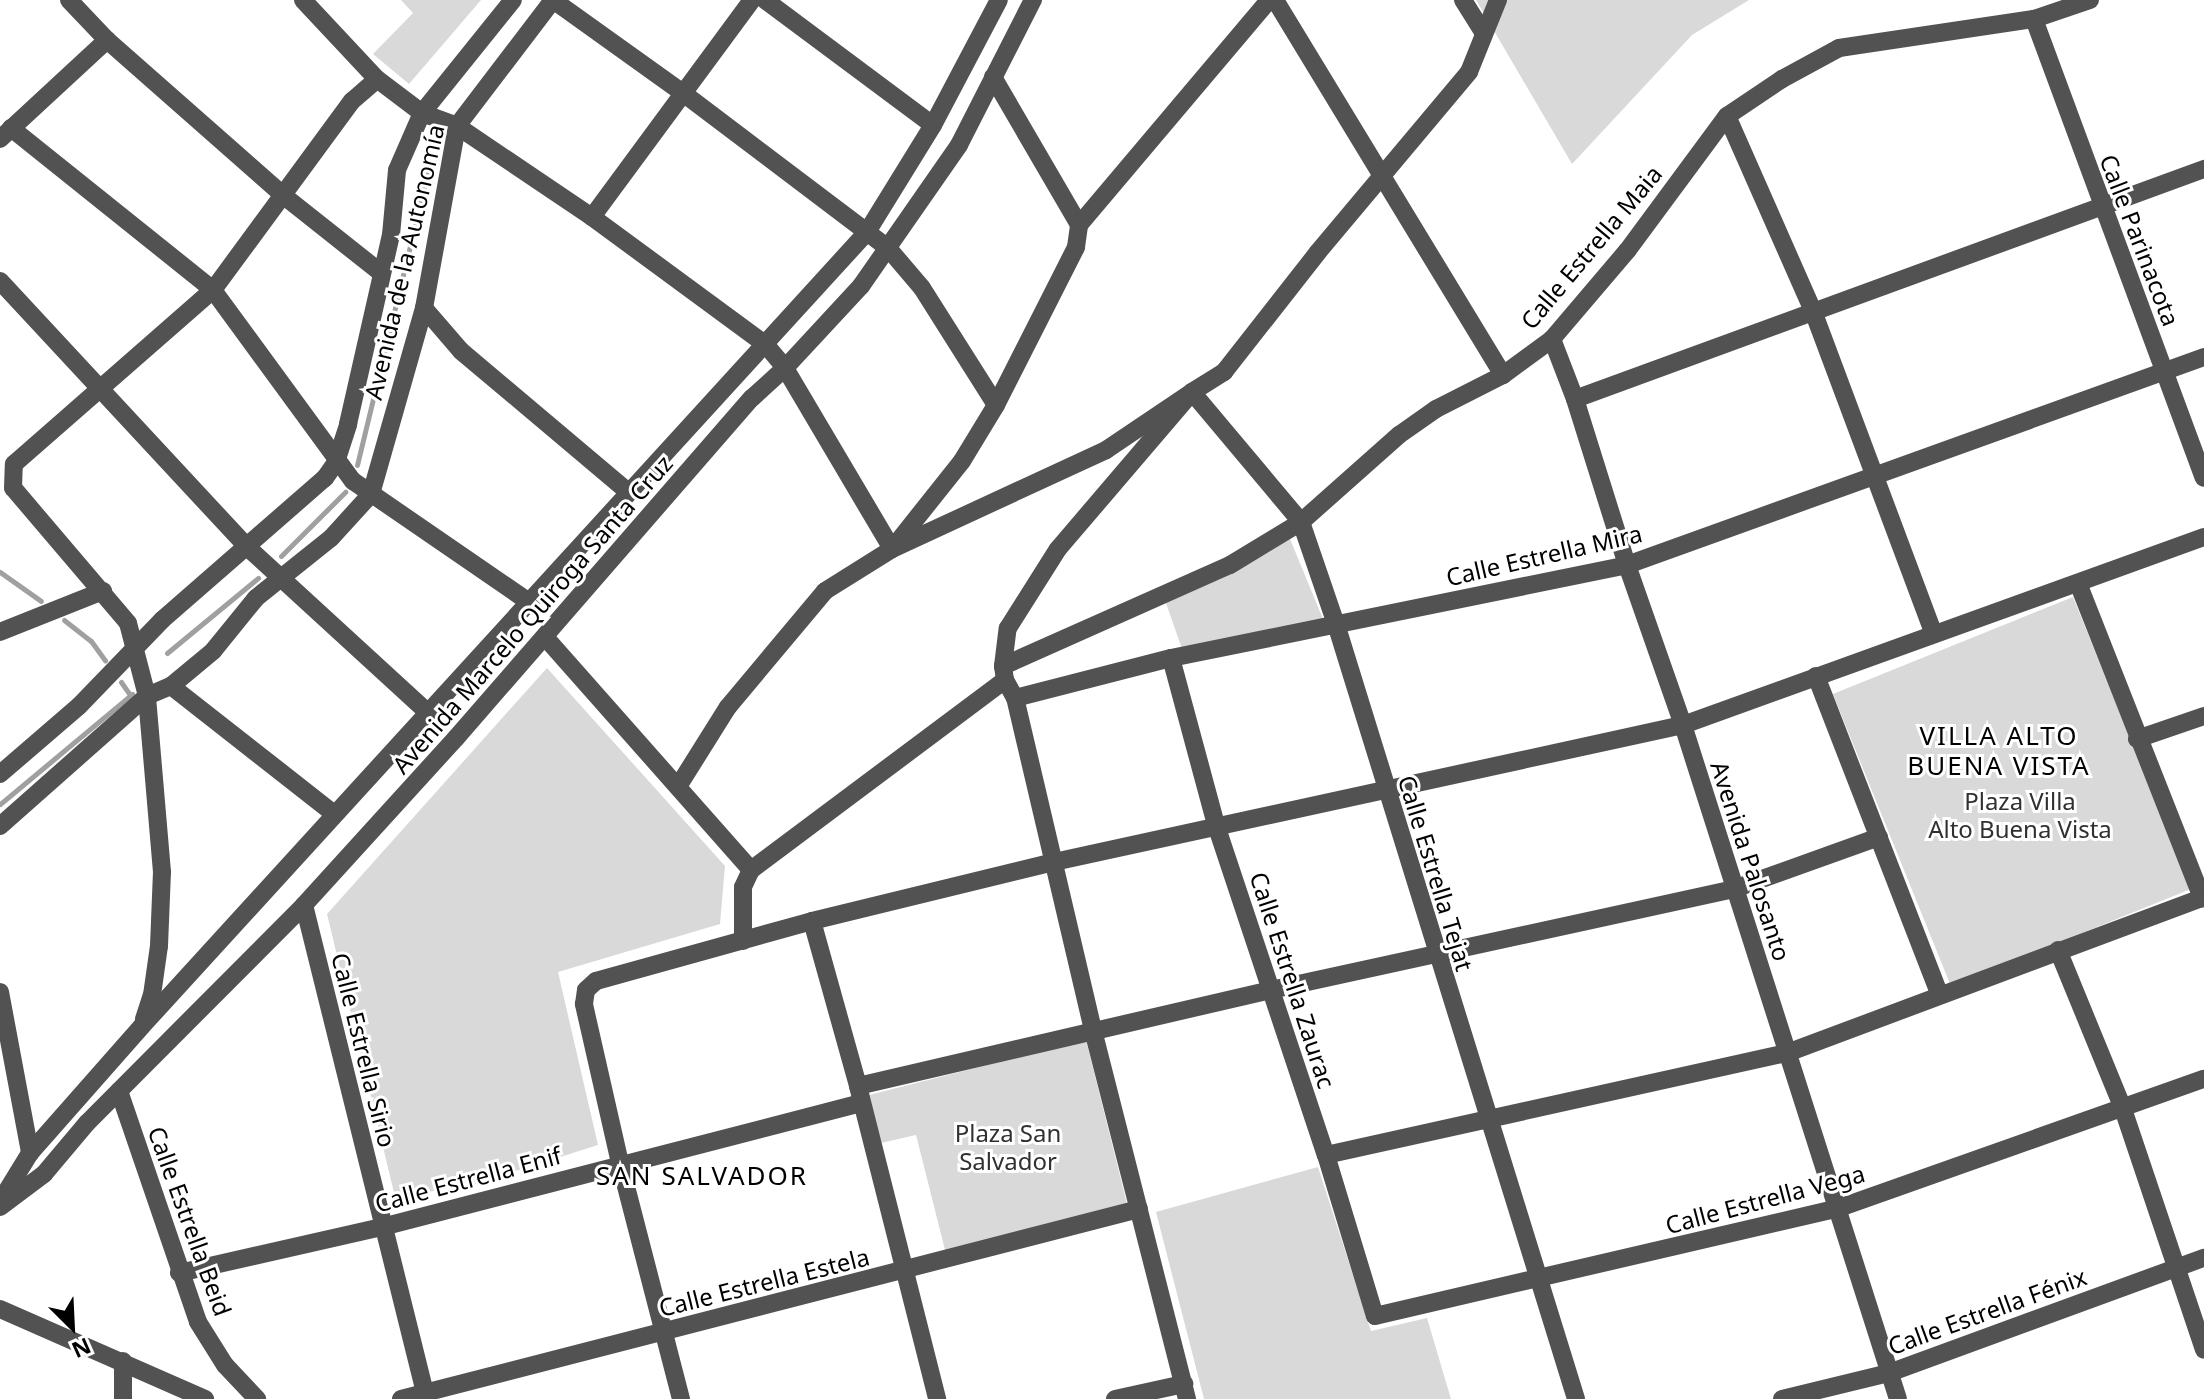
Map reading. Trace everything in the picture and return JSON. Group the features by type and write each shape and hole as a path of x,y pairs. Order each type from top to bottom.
{"street":[{"path":"69,0 107,40 284,196 381,273"},
{"path":"303,0 377,79 422,113 457,126 592,217 766,345 785,368 892,549"},
{"name":"Avenida de la Autonomía","path":"0,774 79,706 246,546 325,478 336,462 348,424 391,235 397,170 422,113 513,0"},
{"path":"553,0 683,93 888,248 922,288 996,405"},
{"name":"Avenida de la Autonomía","path":"0,826 147,696 171,686 213,651 256,598 331,538 371,494 424,308 457,126 553,0"},
{"path":"592,217 752,0"},
{"path":"765,0 933,125"},
{"name":"Avenida Marcelo Quiroga Santa Cruz","path":"0,1205 30,1153 142,1026 627,491 766,345 867,232 933,125 999,0"},
{"name":"Avenida Marcelo Quiroga Santa Cruz","path":"0,1205 44,1174 119,1091 304,905 545,637 752,398 785,368 861,286 959,145 1033,0"},
{"path":"892,549 962,461 996,405 1076,247 1079,225 1272,0 1503,375"},
{"path":"1463,0 1484,33"},
{"path":"679,785 728,707 825,591 892,549 1106,450 1224,372 1318,252 1469,72 1498,0"},
{"name":"Calle Estrella Maia","path":"751,870 1004,673 1152,598 1230,565 1301,522 1411,426 1436,409 1503,375 1552,339 1627,251 1727,116 1782,79 1839,48 2034,19 2090,0"},
{"name":"Calle Parinacota","path":"2034,19 2101,207 2204,478"},
{"path":"107,40 6,134 213,290 336,462 371,494 529,602"},
{"path":"993,77 1079,225"},
{"path":"142,1026 155,971 162,872 147,696 128,623 13,488 14,464 213,290 352,101 377,79"},
{"path":"1727,116 1813,311 1872,476 1934,634"},
{"path":"1575,399 2204,169"},
{"path":"0,281 280,581 427,712"},
{"path":"424,308 461,351 627,491"},
{"name":"Avenida Palosanto","path":"1552,339 1575,399 1627,565 1683,725 1898,1399"},
{"name":"Calle Estrella Mira","path":"1015,698 1171,658 1627,565 2204,357"},
{"path":"1115,1399 1185,1391 1093,1030 1015,698 1004,673 1008,628 1058,549 1192,392"},
{"name":"Calle Estrella Tejat","path":"1192,392 1301,522 1336,624 1384,789 1576,1399"},
{"path":"681,1399 620,1163 584,1004 586,990 596,981 812,921 1054,862 1683,725 2204,537"},
{"path":"1326,1155 1787,1053 1939,993 2203,897 2137,739 2078,583"},
{"path":"0,632 103,591"},
{"path":"545,637 751,870 743,887 743,941"},
{"name":"Calle Estrella Zaurac","path":"1171,658 1217,828 1326,1155 1375,1316"},
{"path":"1816,676 1939,993"},
{"path":"171,686 334,814"},
{"path":"2137,739 2204,716"},
{"name":"Calle Estrella Enif","path":"179,1273 382,1227 1093,1030 1734,889 1879,837"},
{"name":"Calle Estrella Sirio","path":"304,905 425,1393"},
{"path":"812,921 860,1095 937,1399"},
{"path":"2058,950 2122,1106 2204,1350"},
{"path":"0,992 30,1153"},
{"name":"Calle Estrella Vega","path":"1375,1316 1839,1208 2204,1079"},
{"name":"Calle Estrella Beid","path":"119,1091 198,1322 225,1365 257,1399"},
{"name":"Calle Estrella Estela","path":"401,1399 1139,1209"},
{"name":"Calle Estrella Fénix","path":"1782,1399 1889,1373 2204,1258"},
{"path":"1,1313 123,1361 205,1399"},
{"path":"123,1361 123,1399"}],"green space":[{"path":"401,0 481,0 409,84 373,54 413,13"},
{"path":"1476,0 1749,0 1692,35 1572,164"},
{"path":"1290,539 1323,619 1182,649 1166,603 1227,576"},
{"name":"Plaza Villa Alto Buena Vista","path":"2073,597 2191,889 1951,986 1833,694"},
{"path":"547,668 725,866 720,924 558,972 598,1145 472,1185 470,1181 396,1201 327,914"},
{"name":"Plaza San Salvador","path":"1086,1040 1127,1204 945,1250 916,1135 881,1143 869,1095"},
{"path":"1318,1167 1371,1331 1427,1318 1451,1399 1204,1399 1156,1212"}],"waterway":[{"path":"357,465 428,171"},
{"path":"281,556 345,492"},
{"path":"0,572 41,601"},
{"path":"167,653 258,578"},
{"path":"64,620 91,641 105,660"},
{"path":"121,682 130,695"},
{"path":"0,804 132,694"}],"district":[{"name":"VILLA ALTO BUENA VISTA","path":"1999,751"},
{"name":"SAN SALVADOR","path":"702,1176"}]}
